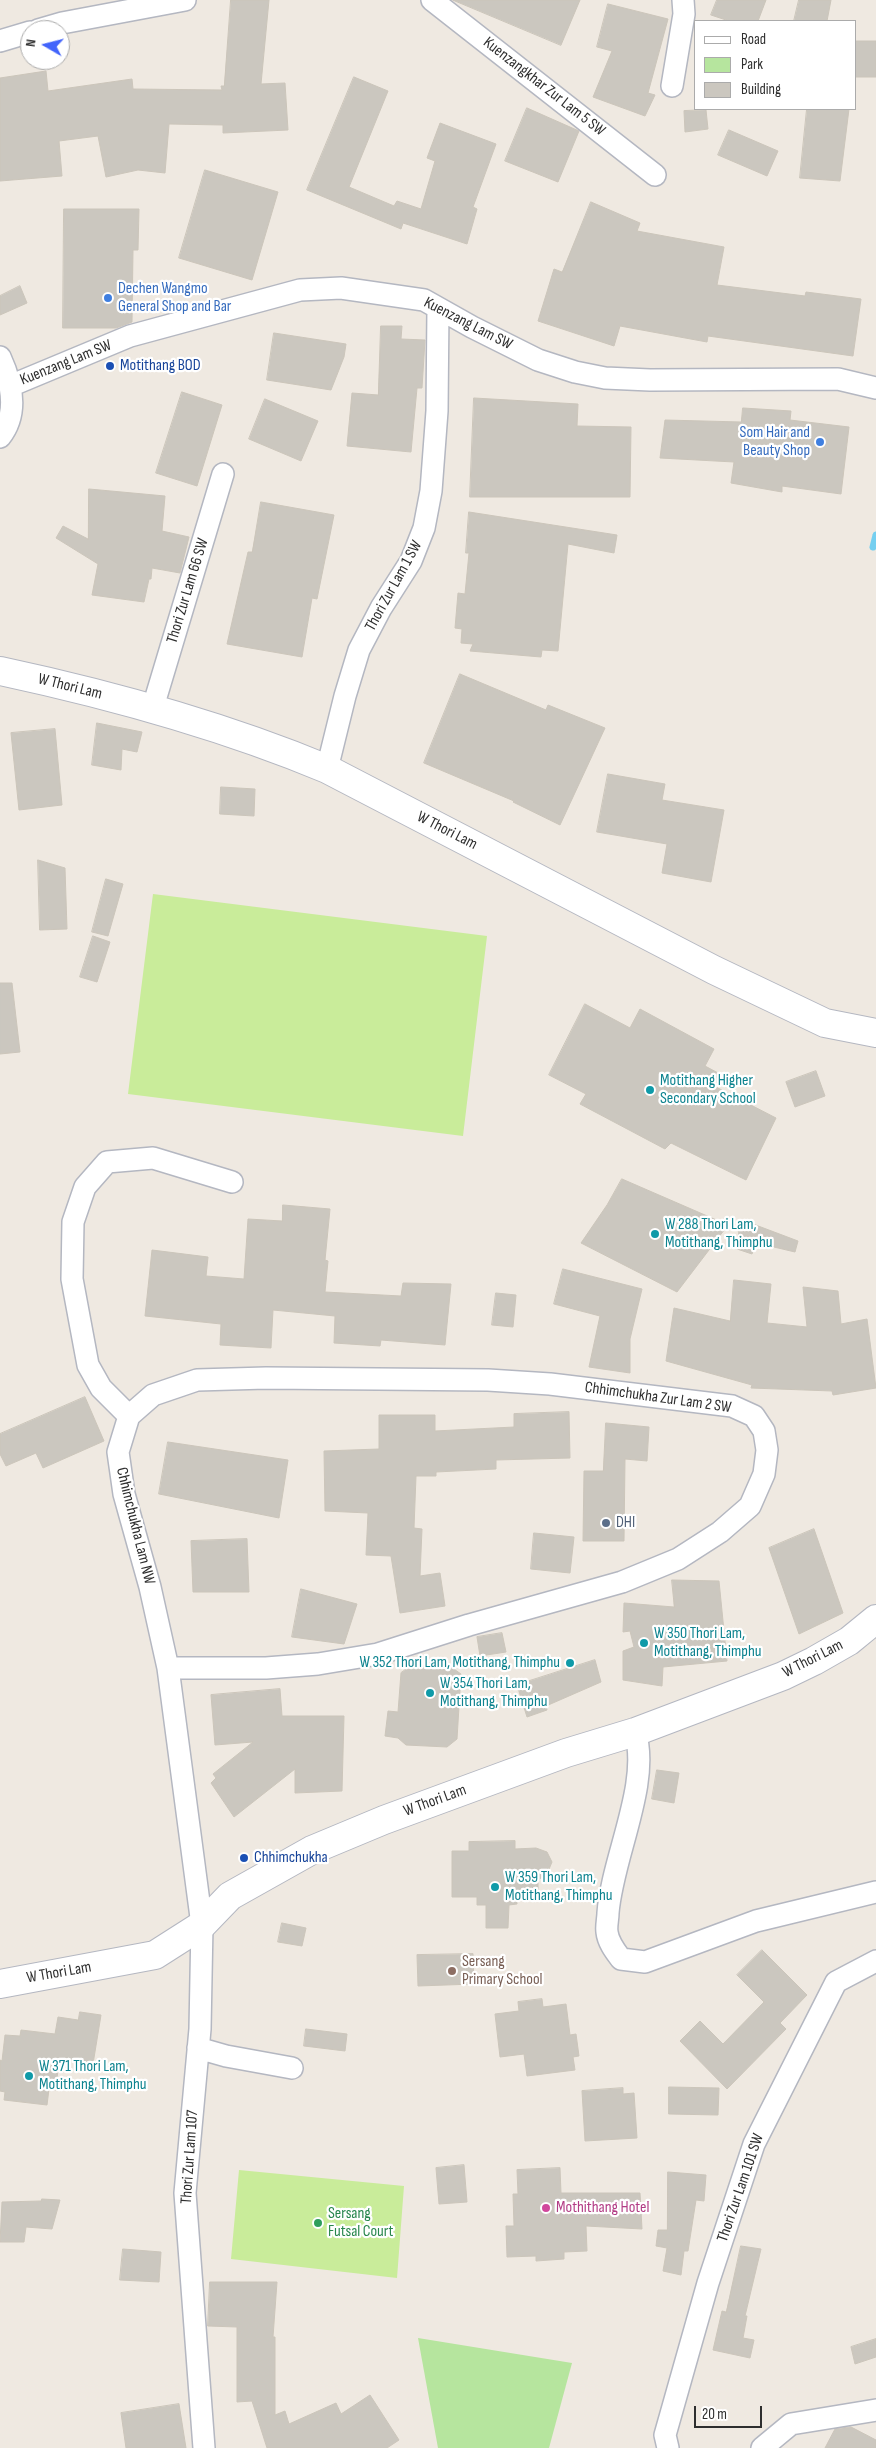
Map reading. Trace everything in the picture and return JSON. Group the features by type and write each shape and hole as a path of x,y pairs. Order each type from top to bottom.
{"main road":[{"name":"W Thori Lam","path":"0,671 152,708 242,735 327,769 714,970 825,1023 876,1033"},
{"name":"W Thori Lam","path":"0,1984 155,1955 202,1925 230,1896 312,1850 384,1820 566,1753 635,1732 782,1676 814,1661 849,1641 876,1619"}],"street":[{"path":"70,22 185,0"},
{"name":"Kuenzangkhar Zur Lam 5 SW","path":"432,0 655,175"},
{"path":"672,86 684,14 683,0"},
{"path":"0,41 20,35"},
{"name":"Kuenzang Lam SW","path":"10,386 130,336 300,290 342,288 424,300 538,360 574,372 597,376 650,380 838,379 876,388"},
{"name":"Thori Zur Lam 1 SW","path":"327,769 345,696 359,650 380,608 411,561 424,528 431,491 437,411 438,308"},
{"path":"0,357 14,404 0,438"},
{"name":"Thori Zur Lam 66 SW","path":"152,708 223,474"},
{"path":"129,1416 101,1388 88,1365 78,1317 72,1279 73,1222 85,1187 108,1162 153,1158 232,1182"},
{"name":"Chhimchukha Zur Lam 2 SW","path":"129,1416 153,1395 197,1380 266,1378 488,1380 550,1384 732,1406 754,1416 764,1431 767,1450 764,1474 750,1506 720,1532 678,1559 622,1582 469,1625 378,1654 318,1664 266,1668 168,1668"},
{"name":"Chhimchukha Lam NW","path":"129,1416 118,1452 122,1485 168,1668 202,1925"},
{"path":"635,1732 639,1747 639,1771 609,1897 607,1932 613,1949 621,1959 645,1962 756,1921 876,1892"},
{"name":"Thori Zur Lam 107","path":"202,1925 198,2048 185,2193 204,2448"},
{"name":"Thori Zur Lam 101 SW","path":"668,2448 665,2435 708,2283 754,2144 836,1982 876,1961"},
{"path":"198,2048 226,2056 292,2068"},
{"path":"762,2448 791,2424 876,2410"}],"green space":[{"path":"153,894 487,936 463,1136 128,1094"},
{"name":"Sersang Futsal Court","path":"239,2170 404,2186 397,2278 231,2259"},
{"path":"418,2338 572,2363 549,2448 438,2448"}],"building":[{"path":"231,0 269,0 261,84 285,83 288,130 223,133 223,125 169,124 165,173 138,170 106,177 98,136 59,141 62,176 0,181 0,78 46,71 48,91 132,79 133,89 222,90 221,86 224,86"},
{"path":"453,0 580,0 561,45"},
{"path":"717,0 766,0 758,20 726,20 711,15"},
{"path":"799,0 831,0 827,20 794,20"},
{"path":"608,4 668,19 648,93 655,95 645,116 593,97 612,51 597,47"},
{"path":"856,41 876,41 876,77 856,77"},
{"path":"354,77 388,91 349,187 394,206 397,201 421,209 435,161 427,158 440,123 496,144 473,207 477,209 467,244 403,223 401,229 307,190"},
{"path":"527,108 579,131 558,182 505,161"},
{"path":"706,110 708,129 685,132 684,111"},
{"path":"807,110 849,110 840,181 800,178"},
{"path":"729,130 778,151 767,176 718,155"},
{"path":"205,170 278,192 252,280 179,258"},
{"path":"591,202 640,223 637,231 724,247 717,285 805,296 806,292 861,299 853,356 708,336 707,342 620,326 614,346 538,321 554,269 562,272"},
{"path":"64,209 139,209 138,250 133,250 132,322 116,328 63,328"},
{"path":"20,286 27,303 0,315 0,296"},
{"path":"381,326 402,326 401,339 425,340 422,388 417,388 411,452 347,446 352,393 378,395"},
{"path":"274,333 346,344 344,357 331,390 267,380"},
{"path":"182,392 222,405 197,486 156,473"},
{"path":"474,398 578,404 577,426 631,427 630,497 470,497"},
{"path":"265,399 318,421 301,461 249,439"},
{"path":"743,408 791,411 790,420 849,427 841,494 782,486 782,492 731,483 734,462 660,458 665,420 741,422"},
{"path":"89,489 165,496 162,531 189,537 180,573 152,568 151,579 149,579 144,602 92,595 98,564 56,538 63,526 88,539"},
{"path":"261,502 334,515 317,599 312,598 302,657 227,644 248,552 252,552"},
{"path":"469,512 617,535 614,553 568,544 558,651 542,650 541,657 470,651 473,644 461,643 462,629 455,628 458,593 465,594 469,553 466,553"},
{"path":"460,674 546,710 548,705 605,728 560,825 514,801 424,763"},
{"path":"97,723 142,732 137,752 122,749 121,770 92,765"},
{"path":"55,729 62,805 19,810 11,733"},
{"path":"608,774 665,784 662,800 724,810 711,882 662,873 667,844 597,832"},
{"path":"221,787 255,789 254,816 220,814"},
{"path":"38,860 65,868 67,929 40,930"},
{"path":"106,879 123,884 108,936 92,932"},
{"path":"93,936 110,942 97,982 80,977"},
{"path":"0,983 12,983 20,1052 0,1054"},
{"name":"Motithang Higher Secondary School","path":"585,1004 630,1028 640,1009 714,1049 705,1066 720,1074 714,1086 776,1118 746,1180 671,1143 665,1149 580,1104 586,1094 549,1075"},
{"path":"816,1071 825,1096 795,1107 786,1082"},
{"name":"W 288 Thori Lam, Motithang, Thimphu","path":"622,1179 728,1225 677,1292 581,1243"},
{"path":"283,1205 330,1209 325,1260 328,1261 325,1292 401,1296 403,1283 451,1284 445,1345 381,1340 380,1346 334,1343 335,1316 273,1310 271,1348 220,1345 221,1324 145,1316 152,1250 208,1257 206,1276 244,1279 248,1219 282,1221"},
{"path":"745,1221 798,1241 795,1252 757,1243 752,1254 737,1249 739,1230 742,1231"},
{"path":"563,1269 642,1289 630,1339 630,1373 589,1367 600,1316 554,1304"},
{"path":"734,1280 771,1284 767,1323 807,1327 803,1287 838,1291 841,1324 867,1319 876,1388 833,1395 832,1391 751,1388 752,1385 666,1361 674,1308 730,1321"},
{"path":"496,1293 516,1295 513,1327 492,1325"},
{"path":"85,1397 104,1441 43,1468 36,1453 6,1466 0,1454 0,1434"},
{"path":"569,1412 570,1458 496,1460 496,1469 436,1472 436,1476 416,1476 414,1528 422,1529 420,1576 440,1573 445,1606 400,1613 391,1556 366,1555 368,1513 325,1511 324,1451 379,1449 379,1415 435,1415 435,1431 514,1427 514,1414"},
{"path":"606,1423 649,1427 647,1461 625,1459 624,1541 583,1541 584,1471 603,1471"},
{"path":"168,1442 288,1460 279,1518 159,1494"},
{"path":"814,1529 843,1613 799,1634 769,1548"},
{"path":"534,1533 574,1537 570,1573 531,1569"},
{"path":"247,1539 249,1592 193,1592 191,1541"},
{"path":"672,1580 719,1581 727,1661 663,1667 662,1686 623,1680 623,1651 634,1647 630,1631 623,1632 624,1603 674,1607"},
{"path":"301,1589 357,1604 344,1644 292,1637"},
{"path":"502,1633 506,1652 480,1656 477,1637"},
{"path":"595,1660 601,1682 546,1706 547,1710 527,1717 517,1685"},
{"name":"W 354 Thori Lam, Motithang, Thimphu","path":"412,1665 451,1667 461,1674 457,1739 447,1747 406,1745 398,1738 385,1736 388,1711 398,1712 401,1673"},
{"path":"280,1689 282,1716 344,1716 342,1791 295,1793 295,1769 234,1817 211,1783 216,1778 213,1774 253,1742 215,1745 211,1695"},
{"path":"657,1770 679,1773 674,1803 652,1799"},
{"name":"W 359 Thori Lam, Motithang, Thimphu","path":"515,1841 515,1849 536,1848 547,1852 552,1862 547,1874 538,1880 538,1895 517,1896 517,1904 509,1905 508,1928 486,1928 486,1905 477,1905 477,1897 452,1897 452,1851 469,1851 469,1842"},
{"path":"282,1923 306,1928 302,1946 278,1942"},
{"path":"762,1950 807,1995 780,2023 786,2029 727,2089 680,2041 700,2021 723,2044 764,2002 737,1975"},
{"path":"473,1954 474,1984 418,1986 417,1955"},
{"path":"542,1999 543,2007 566,2004 570,2035 576,2034 579,2056 573,2057 575,2070 527,2076 524,2054 500,2057 495,2014 519,2011 518,2002"},
{"name":"W 371 Thori Lam, Motithang, Thimphu","path":"80,2012 101,2015 93,2064 59,2058 56,2090 49,2089 47,2105 4,2100 5,2092 0,2091 0,2060 2,2061 5,2035 20,2036 21,2030 55,2034 58,2017 78,2020"},
{"path":"306,2029 347,2034 345,2051 304,2046"},
{"path":"669,2087 719,2088 718,2115 669,2114"},
{"path":"623,2088 623,2094 634,2093 637,2138 585,2141 582,2091"},
{"path":"464,2165 467,2202 439,2204 436,2168"},
{"name":"Mothithang Hotel","path":"560,2168 561,2193 640,2193 642,2229 586,2226 587,2251 564,2252 564,2259 536,2261 536,2256 507,2257 506,2226 514,2226 513,2194 518,2194 517,2170"},
{"path":"668,2172 706,2175 704,2201 696,2200 688,2251 684,2251 681,2275 663,2271 667,2248 656,2246 658,2230 667,2230"},
{"path":"42,2199 60,2200 52,2229 26,2227 24,2242 0,2242 2,2202 41,2201"},
{"path":"741,2246 761,2249 745,2316 747,2316 743,2338 754,2340 750,2358 713,2350 722,2311 726,2312"},
{"path":"123,2249 161,2252 159,2282 120,2280"},
{"path":"210,2282 277,2282 273,2337 275,2337 275,2415 285,2411 289,2424 336,2403 341,2414 370,2395 399,2440 387,2448 267,2448 252,2401 237,2402 237,2327 208,2326"},
{"path":"876,2339 876,2357 855,2364 851,2347"},
{"path":"179,2404 186,2448 126,2448 121,2413"},
{"path":"851,2427 876,2440 876,2448 825,2448 835,2429"}],"waterway":[{"path":"873,547 876,535"}],"place":[{"name":"Dechen Wangmo General Shop and Bar","path":"108,298"},
{"name":"Motithang BOD","path":"110,366"},
{"name":"Som Hair and Beauty Shop","path":"820,442"},
{"name":"Motithang Higher Secondary School","path":"650,1090"},
{"name":"W 288 Thori Lam, Motithang, Thimphu","path":"655,1234"},
{"name":"DHI","path":"606,1523"},
{"name":"W 350 Thori Lam, Motithang, Thimphu","path":"644,1643"},
{"name":"W 352 Thori Lam, Motithang, Thimphu","path":"570,1663"},
{"name":"W 354 Thori Lam, Motithang, Thimphu","path":"430,1693"},
{"name":"Chhimchukha","path":"244,1858"},
{"name":"W 359 Thori Lam, Motithang, Thimphu","path":"495,1887"},
{"name":"Sersang Primary School","path":"452,1971"},
{"name":"W 371 Thori Lam, Motithang, Thimphu","path":"29,2076"},
{"name":"Mothithang Hotel","path":"546,2208"},
{"name":"Sersang Futsal Court","path":"318,2223"}]}
